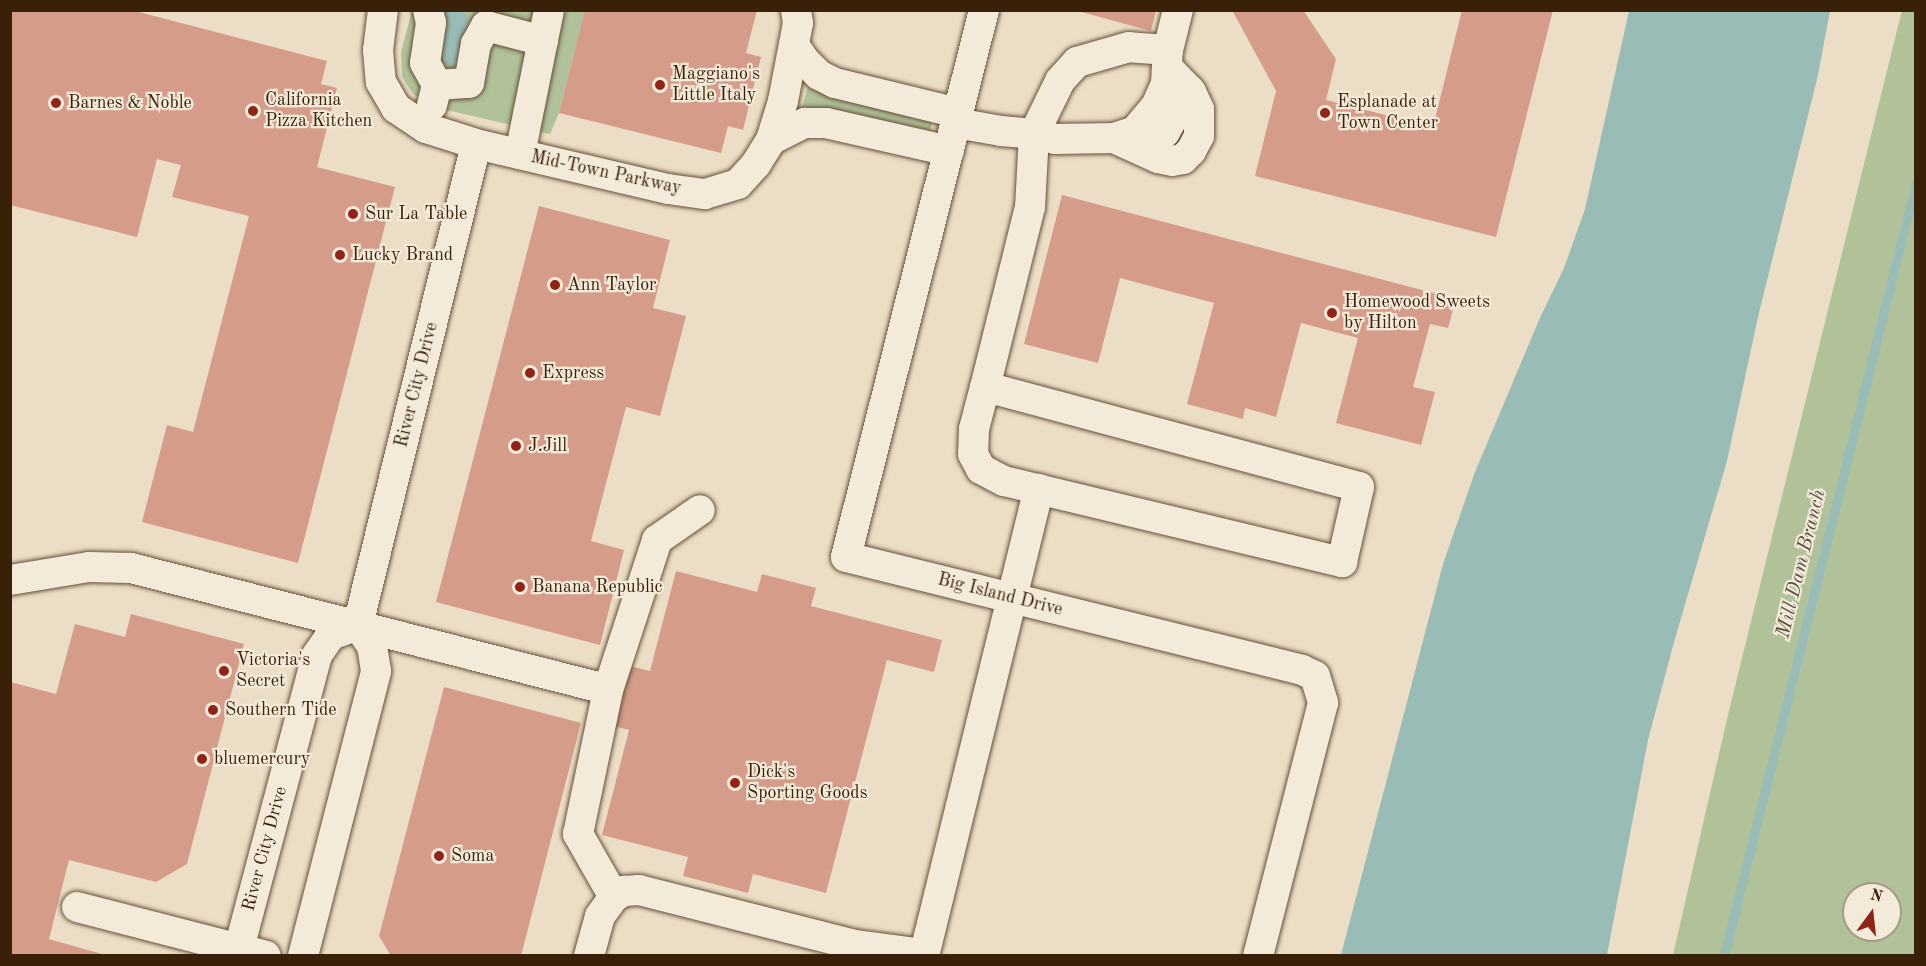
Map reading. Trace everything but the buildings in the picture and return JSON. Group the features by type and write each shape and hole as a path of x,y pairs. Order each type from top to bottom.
{"street":[{"name":"Mid-Town Parkway","path":"383,10 378,50 381,82 396,108 426,128 476,144 668,189 705,194 738,184 756,164 771,140 783,101 794,45 798,22 796,10"},
{"path":"520,154 549,10"},
{"name":"Big Island Drive","path":"984,10 846,557 1302,670 1315,676 1323,703 1258,956"},
{"path":"794,45 804,60 819,75 835,83 1001,131 1034,134 1056,140 1114,138 1135,131 1156,106 1166,84 1168,59 1178,10"},
{"path":"426,128 431,74 430,17 543,41"},
{"path":"379,65 469,83 481,27"},
{"path":"985,387 1359,487 1342,562 1004,481 981,469 973,454 974,429 1030,207 1034,134 1060,81 1077,62 1129,47 1168,59 1189,89 1198,109 1201,122 1199,136 1191,152 1183,159 1172,161 1114,138"},
{"path":"771,140 805,123 826,123 948,151"},
{"name":"River City Drive","path":"247,953 317,655 331,635 358,625 476,144"},
{"path":"589,956 600,916 614,897 624,891 639,890 854,945 924,955 1014,599 1039,489"},
{"path":"614,897 578,834 608,690 657,540 699,510"},
{"path":"10,580 89,567 131,568 608,690"},
{"path":"303,956 376,671 372,646 358,625"},
{"path":"76,907 247,953"}],"green space":[{"path":"1902,10 1916,11 1915,955 1673,955 1727,719"},
{"path":"412,11 585,11 559,113 550,134 438,108 413,94 402,77 401,52"},
{"path":"810,80 932,121 930,135 801,111"}],"water":[{"path":"437,11 464,11 468,20 462,60 454,67 436,59"},
{"path":"1629,11 1830,11 1818,75 1758,317 1727,461 1648,740 1607,955 1341,955 1443,564 1475,472 1539,320 1564,268 1585,209"}],"waterway":[{"name":"Mill Dam Branch","path":"1724,956 1916,182"}],"place":[{"name":"Maggiano's Little Italy","path":"660,85"},
{"name":"Barnes & Noble","path":"56,103"},
{"name":"California Pizza Kitchen","path":"253,111"},
{"name":"Esplanade at Town Center","path":"1325,113"},
{"name":"Sur La Table","path":"353,214"},
{"name":"Lucky Brand","path":"340,255"},
{"name":"Ann Taylor","path":"555,285"},
{"name":"Homewood Sweets by Hilton","path":"1332,313"},
{"name":"Express","path":"530,373"},
{"name":"J.Jill","path":"516,446"},
{"name":"Banana Republic","path":"520,587"},
{"name":"Victoria's Secret","path":"224,671"},
{"name":"Southern Tide","path":"213,710"},
{"name":"bluemercury","path":"202,759"},
{"name":"Dick's Sporting Goods","path":"735,783"},
{"name":"Soma","path":"439,856"}]}
